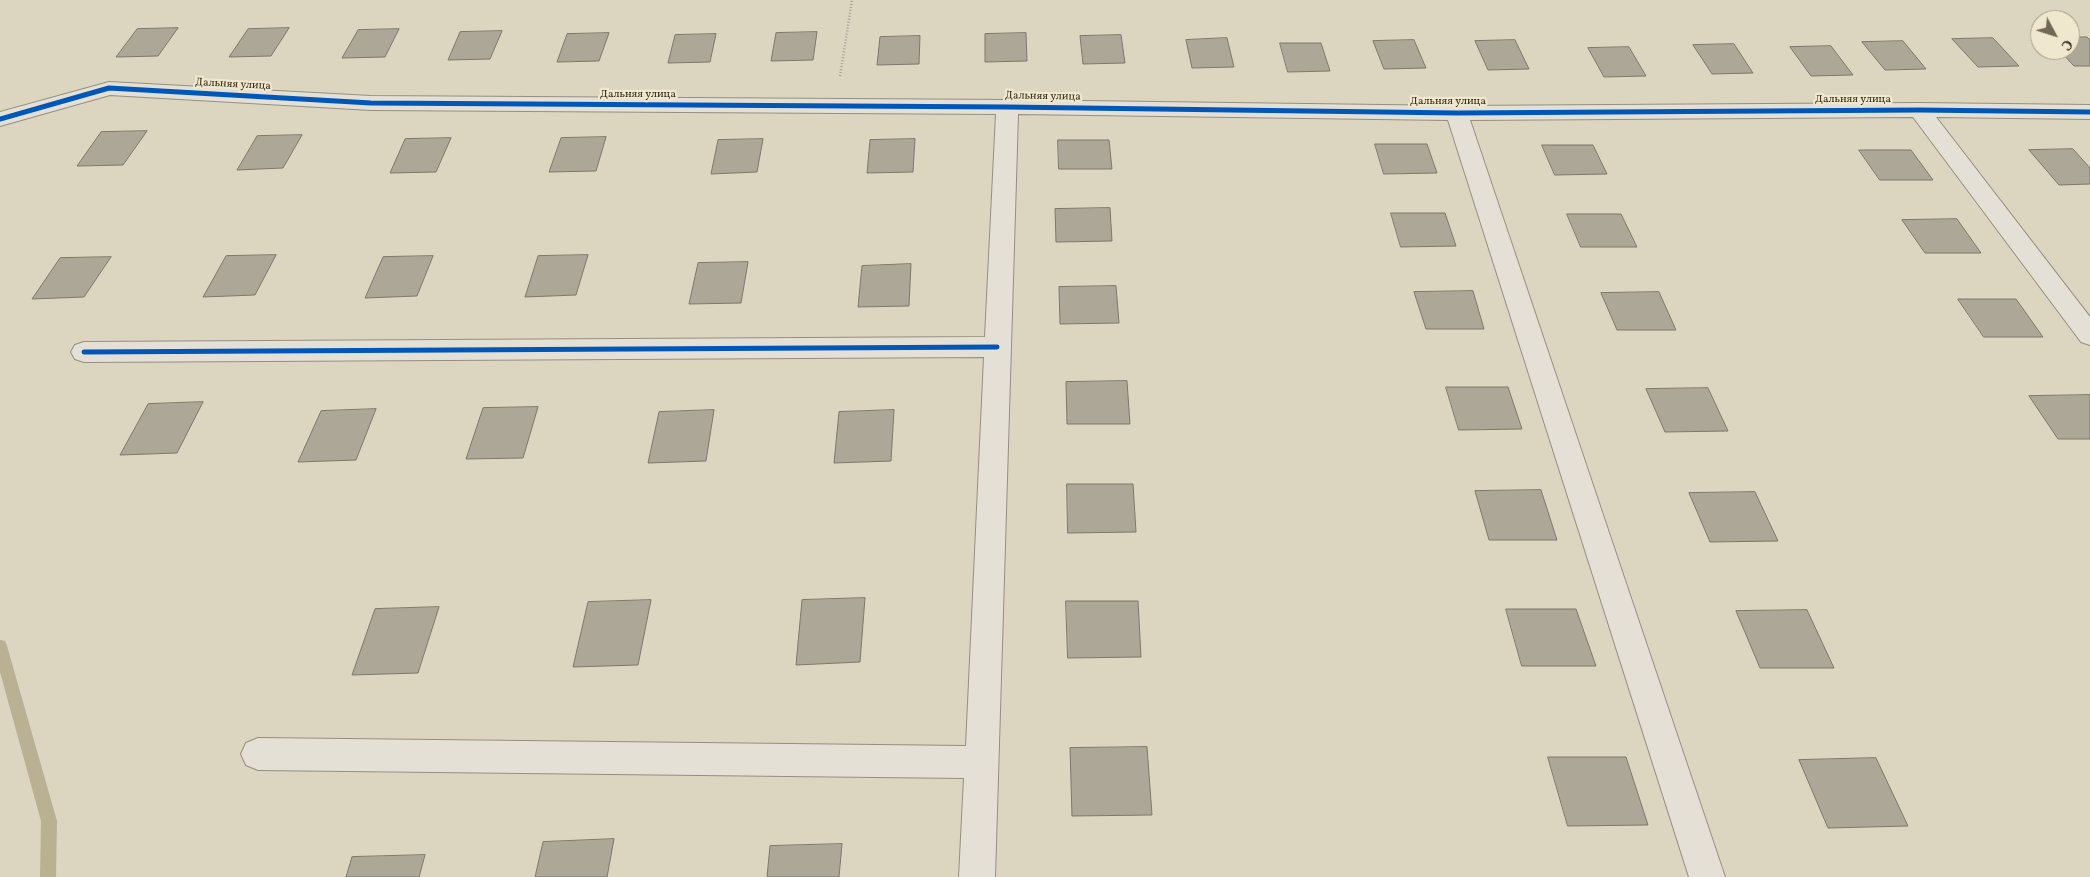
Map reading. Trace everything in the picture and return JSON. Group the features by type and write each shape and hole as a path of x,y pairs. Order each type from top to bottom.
{"street":[{"name":"Дальняя улица","path":"0,119 109,88 371,103 1007,107 1457,113 1919,110 2090,112"},
{"path":"977,877 1007,107"},
{"path":"1919,110 2090,335"},
{"path":"1457,113 1707,877"},
{"path":"84,352 997,347"},
{"path":"258,754 982,762"}],"path":[{"path":"835,106 852,0"}],"building":[{"path":"178,28 158,56 116,57 137,29"},
{"path":"289,28 271,56 229,57 248,29"},
{"path":"399,29 385,57 342,58 358,30"},
{"path":"502,31 490,59 448,60 460,32"},
{"path":"817,32 813,60 771,61 776,33"},
{"path":"609,33 599,61 557,62 567,34"},
{"path":"1026,33 1027,61 985,62 985,34"},
{"path":"716,34 710,62 668,63 675,35"},
{"path":"1121,35 1125,63 1083,64 1080,36"},
{"path":"920,36 919,64 877,65 880,37"},
{"path":"2080,37 2087,37 2090,40 2090,66 2074,66 2068,60 2080,60"},
{"path":"1227,38 1234,67 1192,68 1186,40"},
{"path":"1993,38 2019,66 1978,67 1952,39"},
{"path":"1414,40 1426,68 1384,69 1373,41"},
{"path":"1515,40 1529,69 1488,70 1475,41"},
{"path":"1903,41 1926,69 1885,70 1862,42"},
{"path":"1280,43 1321,43 1330,71 1288,72"},
{"path":"1734,44 1753,73 1712,74 1693,45"},
{"path":"1831,46 1853,75 1811,76 1790,47"},
{"path":"1629,47 1646,76 1604,77 1588,48"},
{"path":"147,131 123,165 77,166 101,132"},
{"path":"302,135 283,168 237,170 257,136"},
{"path":"606,137 596,171 549,172 561,138"},
{"path":"451,138 436,172 390,173 405,139"},
{"path":"763,139 757,172 711,174 718,140"},
{"path":"915,139 913,172 867,173 870,140"},
{"path":"1058,140 1109,140 1112,169 1059,169"},
{"path":"1375,144 1427,144 1437,173 1384,174"},
{"path":"1542,145 1593,145 1607,174 1555,175"},
{"path":"2073,149 2090,168 2090,184 2059,185 2029,150"},
{"path":"1859,150 1911,150 1933,180 1880,180"},
{"path":"1110,208 1112,241 1056,242 1055,209"},
{"path":"1391,213 1445,213 1456,246 1401,247"},
{"path":"1567,214 1621,214 1637,247 1581,247"},
{"path":"1957,219 1981,253 1925,253 1902,220"},
{"path":"276,255 255,295 203,297 226,256"},
{"path":"588,255 576,295 525,297 538,256"},
{"path":"433,256 417,296 365,298 383,257"},
{"path":"111,257 84,297 32,299 60,258"},
{"path":"748,262 741,303 689,304 698,263"},
{"path":"911,264 909,306 858,307 862,266"},
{"path":"1116,286 1119,323 1060,324 1059,287"},
{"path":"1473,291 1484,329 1426,329 1414,292"},
{"path":"1659,292 1676,330 1617,330 1601,293"},
{"path":"1958,299 2016,299 2043,337 1984,337"},
{"path":"1127,381 1130,424 1067,424 1066,382"},
{"path":"1446,387 1508,387 1522,429 1459,430"},
{"path":"1708,388 1728,431 1665,432 1646,389"},
{"path":"2090,395 2090,439 2058,439 2029,396"},
{"path":"203,402 177,453 120,455 148,404"},
{"path":"538,407 523,458 466,459 483,408"},
{"path":"376,409 356,460 298,462 321,411"},
{"path":"714,410 706,461 648,463 659,412"},
{"path":"894,410 891,461 834,463 839,412"},
{"path":"1067,484 1133,484 1136,532 1068,533"},
{"path":"1541,490 1557,540 1489,540 1475,491"},
{"path":"1755,492 1778,541 1710,542 1689,493"},
{"path":"865,598 860,662 796,665 802,600"},
{"path":"651,600 638,665 573,667 588,602"},
{"path":"1066,601 1138,601 1141,657 1068,658"},
{"path":"439,607 418,673 352,675 375,609"},
{"path":"1506,609 1576,609 1596,666 1522,666"},
{"path":"1807,610 1834,668 1760,668 1736,611"},
{"path":"1147,747 1152,815 1072,816 1070,748"},
{"path":"1548,757 1626,757 1648,825 1568,826"},
{"path":"1876,758 1908,826 1828,828 1799,760"},
{"path":"614,839 607,877 535,877 543,842"},
{"path":"842,844 839,877 767,877 770,846"},
{"path":"425,855 419,877 346,877 352,857"}],"waterway":[{"path":"0,646 49,821 48,877"}],"cycle path":[{"path":"0,119 109,88 371,103 1007,107 1457,113 1919,110 2090,112"},
{"path":"84,352 997,347"}]}
